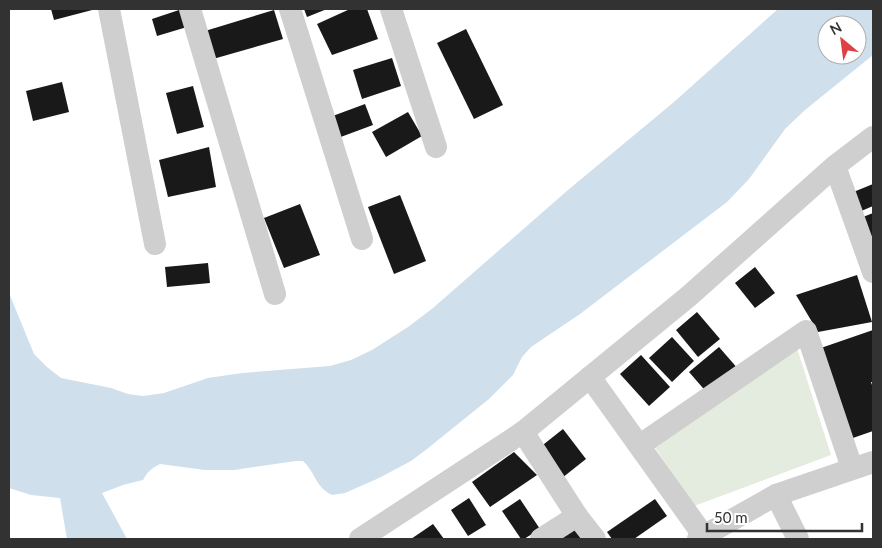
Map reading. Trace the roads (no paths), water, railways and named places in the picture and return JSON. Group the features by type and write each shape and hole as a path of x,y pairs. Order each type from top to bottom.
{"street":[{"path":"110,9 155,244"},
{"path":"190,9 275,294"},
{"path":"290,9 362,239"},
{"path":"391,9 436,147"},
{"path":"360,539 523,432 689,296 835,166 873,137"},
{"path":"835,166 873,272"},
{"path":"590,377 640,445 700,537 776,495 863,465 806,331 640,445"},
{"path":"523,432 577,516 595,539"},
{"path":"776,495 798,539"},
{"path":"540,539 577,516"}],"water":[{"path":"778,9 873,9 873,55 867,60 867,15 817,15 817,65 861,65 805,110 785,129 749,179 727,202 580,314 531,347 522,357 513,375 489,399 411,461 345,493 332,495 322,488 303,461 234,470 205,470 160,464 150,470 143,480 102,493 127,539 67,539 60,498 31,495 9,488 9,293 34,354 47,367 61,378 111,388 128,394 143,396 164,393 208,378 242,373 330,366 351,360 372,350 408,327 433,308 568,190 674,102"}]}
